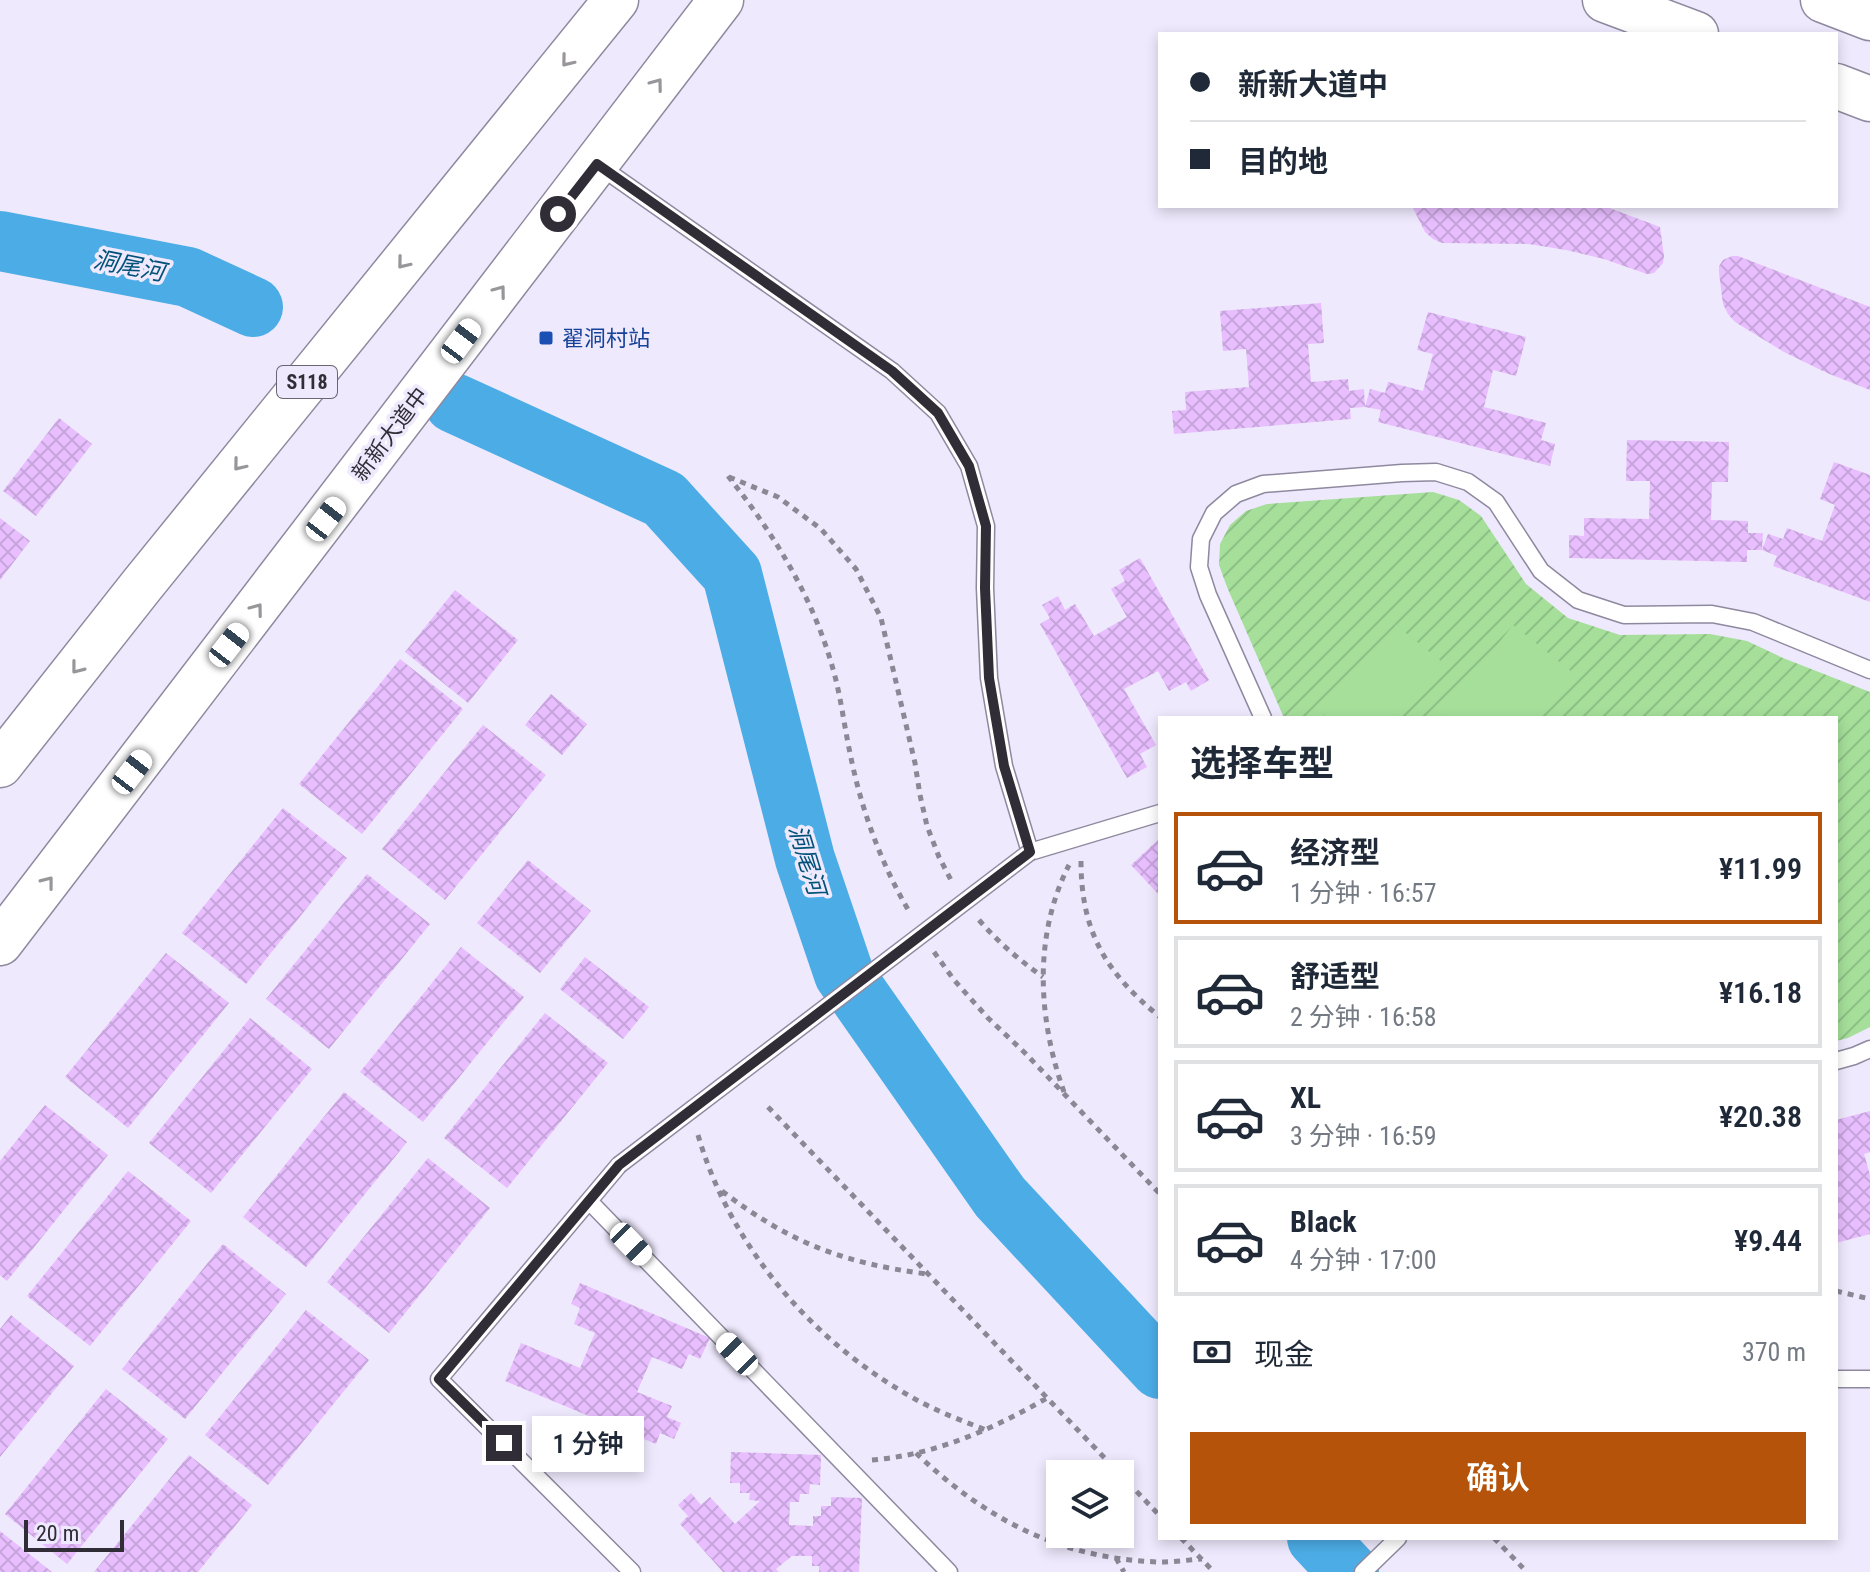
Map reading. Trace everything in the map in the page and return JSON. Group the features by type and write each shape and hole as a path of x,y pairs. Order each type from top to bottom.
{"main road":[{"name":"S118","path":"0,765 616,0"},
{"name":"新新大道中","path":"0,943 721,0"},
{"path":"1605,0 1691,32"},
{"path":"1823,0 1870,18"},
{"path":"1838,87 1870,99"}],"lane":[{"path":"597,164 892,371 938,413 969,466 986,526 989,678 1004,766 1030,852"},
{"path":"1262,716 1208,595 1199,567 1201,539 1214,513 1236,494 1263,484 1402,473 1436,472 1468,482 1496,502 1541,571 1578,600 1624,615 1712,614 1753,622 1870,670"},
{"path":"632,1572 439,1379 619,1165 1030,852 1158,814"},
{"path":"1838,1060 1870,1049"},
{"path":"589,1201 949,1572"},
{"path":"1838,1379 1870,1379"},
{"path":"1363,1572 1396,1540"}],"path":[{"path":"912,917 878,849 862,801 832,667 818,625 779,547 728,476 778,497 821,529 856,569 881,618 927,826 954,885"},
{"path":"1066,1097 1048,1038 1043,977 1046,940 1054,904 1066,869 1084,836"},
{"path":"1084,836 1082,888 1094,937 1121,981 1158,1015"},
{"path":"972,912 1017,958 1043,977"},
{"path":"932,950 988,1018 1157,1188"},
{"path":"768,1107 1107,1460"},
{"path":"691,1111 702,1150 718,1188 758,1260 783,1293 842,1351 875,1376 911,1397 986,1430"},
{"path":"718,1188 748,1212 816,1248 852,1261 927,1274"},
{"path":"1838,1291 1870,1299"},
{"path":"843,1463 880,1460 952,1443 986,1430 1047,1398"},
{"path":"916,1453 974,1503 1042,1539 1116,1558 1159,1562 1202,1559"},
{"path":"1134,1489 1158,1514"},
{"path":"1183,1540 1214,1572"},
{"path":"1496,1540 1523,1568"},
{"path":"1116,1558 1124,1572"}],"green space":[{"path":"1433,492 1459,500 1481,516 1526,584 1568,618 1620,635 1710,634 1747,641 1870,692 1870,1027 1838,1040 1838,716 1283,716 1219,565 1220,544 1230,525 1246,511 1267,504"},
{"path":"1396,625 1441,661 1397,716 1323,716"},
{"path":"1513,625 1571,671 1536,716 1441,716"}],"building":[{"path":"1413,208 1609,208 1660,227 1664,256 1663,263 1654,273 1647,274 1566,250 1529,244 1442,243 1425,232"},
{"path":"1732,256 1870,307 1870,390 1784,352 1735,322 1723,304 1719,273 1723,260"},
{"path":"1321,303 1324,343 1308,344 1311,382 1348,379 1349,391 1364,389 1365,407 1350,408 1351,419 1174,434 1172,411 1186,410 1185,392 1249,387 1246,349 1223,351 1220,311"},
{"path":"1428,312 1526,337 1516,376 1493,370 1484,407 1546,423 1541,440 1555,444 1550,466 1378,422 1381,410 1365,407 1370,389 1385,393 1388,382 1423,391 1433,354 1417,350"},
{"path":"59,418 92,444 36,516 3,491"},
{"path":"1627,440 1729,442 1728,482 1712,482 1711,520 1748,521 1748,533 1763,533 1762,550 1747,550 1747,562 1569,558 1569,535 1584,536 1584,518 1649,519 1650,481 1626,481"},
{"path":"1834,462 1870,475 1870,602 1773,566 1777,556 1762,550 1768,534 1783,539 1787,528 1822,541 1835,505 1820,499"},
{"path":"0,518 30,541 0,580"},
{"path":"1140,558 1209,680 1191,691 1186,682 1169,691 1158,671 1124,689 1156,745 1140,754 1147,767 1127,778 1040,624 1050,618 1042,605 1058,596 1065,610 1075,604 1094,636 1127,617 1111,589 1125,581 1119,570"},
{"path":"455,590 518,640 468,703 405,652"},
{"path":"400,659 463,709 362,834 299,784"},
{"path":"551,694 587,724 562,755 525,725"},
{"path":"483,725 546,775 445,900 382,849"},
{"path":"283,808 347,858 246,984 182,933"},
{"path":"1158,840 1158,894 1131,865"},
{"path":"528,860 591,911 540,973 477,923"},
{"path":"367,874 430,924 329,1049 266,999"},
{"path":"461,947 524,997 423,1122 360,1072"},
{"path":"166,953 229,1003 128,1128 65,1077"},
{"path":"585,957 649,1007 623,1039 560,989"},
{"path":"545,1013 608,1063 507,1188 444,1138"},
{"path":"250,1018 312,1069 211,1193 149,1143"},
{"path":"344,1092 407,1142 306,1267 243,1217"},
{"path":"45,1105 108,1155 7,1281 0,1275 0,1161"},
{"path":"1870,1111 1870,1152 1864,1154 1870,1175 1870,1234 1838,1242 1838,1119"},
{"path":"428,1158 490,1208 389,1333 327,1282"},
{"path":"128,1171 191,1221 90,1346 27,1296"},
{"path":"223,1244 286,1294 185,1419 122,1369"},
{"path":"580,1283 710,1338 700,1359 689,1354 682,1369 652,1357 637,1392 672,1406 667,1417 681,1423 674,1439 660,1433 656,1444 505,1381 521,1343 580,1368 595,1333 574,1324 580,1308 571,1304"},
{"path":"306,1310 369,1360 268,1485 205,1435"},
{"path":"11,1315 74,1366 0,1457 0,1329"},
{"path":"106,1389 168,1439 67,1564 5,1514"},
{"path":"731,1452 821,1455 820,1485 810,1484 809,1494 800,1494 799,1502 790,1502 789,1525 813,1526 813,1516 821,1516 821,1506 831,1506 831,1497 862,1498 859,1572 819,1572 819,1566 812,1566 812,1556 792,1556 776,1569 779,1572 723,1572 680,1524 688,1516 678,1505 691,1493 701,1505 710,1497 735,1524 760,1501 749,1500 750,1493 740,1493 740,1483 730,1483"},
{"path":"189,1455 252,1505 198,1572 94,1572"},
{"path":"0,1531 52,1572 0,1572"}],"waterway":[{"name":"洞尾河","path":"0,241 188,277 253,307"},
{"name":"洞尾河","path":"454,403 664,499 732,574 805,859 844,974 1000,1197 1158,1367"},
{"name":"洞尾河","path":"1319,1540 1349,1572"}],"place":[{"name":"翟洞村站","path":"546,338"}],"route":[{"path":"504,1443 439,1379 619,1165 1030,852 1004,766 989,678 986,526 969,466 938,413 892,371 597,164 558,214"}]}
